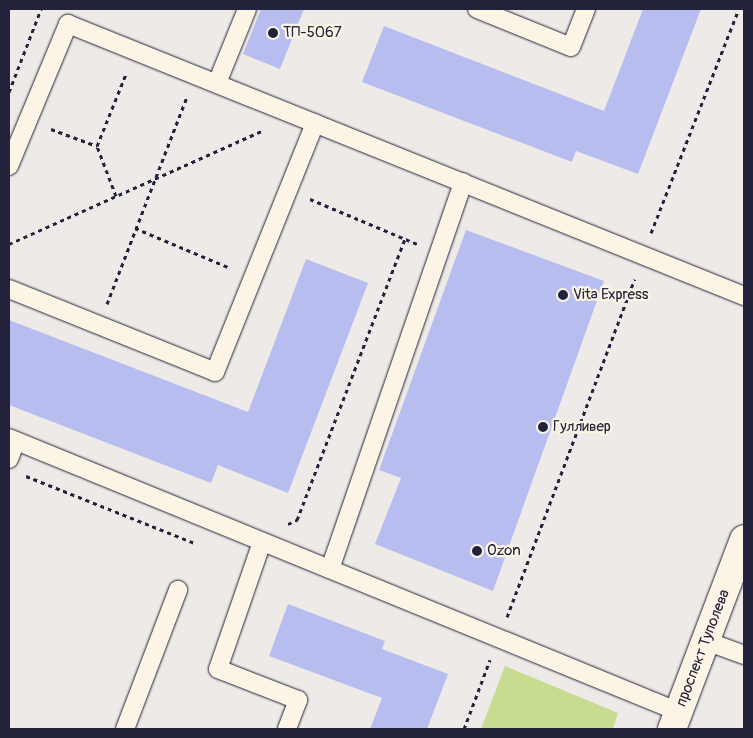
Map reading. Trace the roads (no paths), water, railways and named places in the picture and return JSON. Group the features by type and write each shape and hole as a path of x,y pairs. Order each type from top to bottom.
{"main road":[{"name":"проспект Туполева","path":"676,720 744,539"}],"lane":[{"path":"217,83 247,9"},
{"path":"477,9 571,46 586,9"},
{"path":"9,166 68,24 744,296"},
{"path":"9,289 216,372 315,123"},
{"path":"330,569 463,182"},
{"path":"13,466 12,440 499,638 676,720"},
{"path":"262,542 218,669 298,700 288,729"},
{"path":"125,729 178,590"},
{"path":"706,641 744,655"}],"place":[{"name":"ТП-5067","path":"273,33"},
{"name":"Vita Express","path":"563,295"},
{"name":"Гулливер","path":"543,427"},
{"name":"Ozon","path":"477,551"}]}
